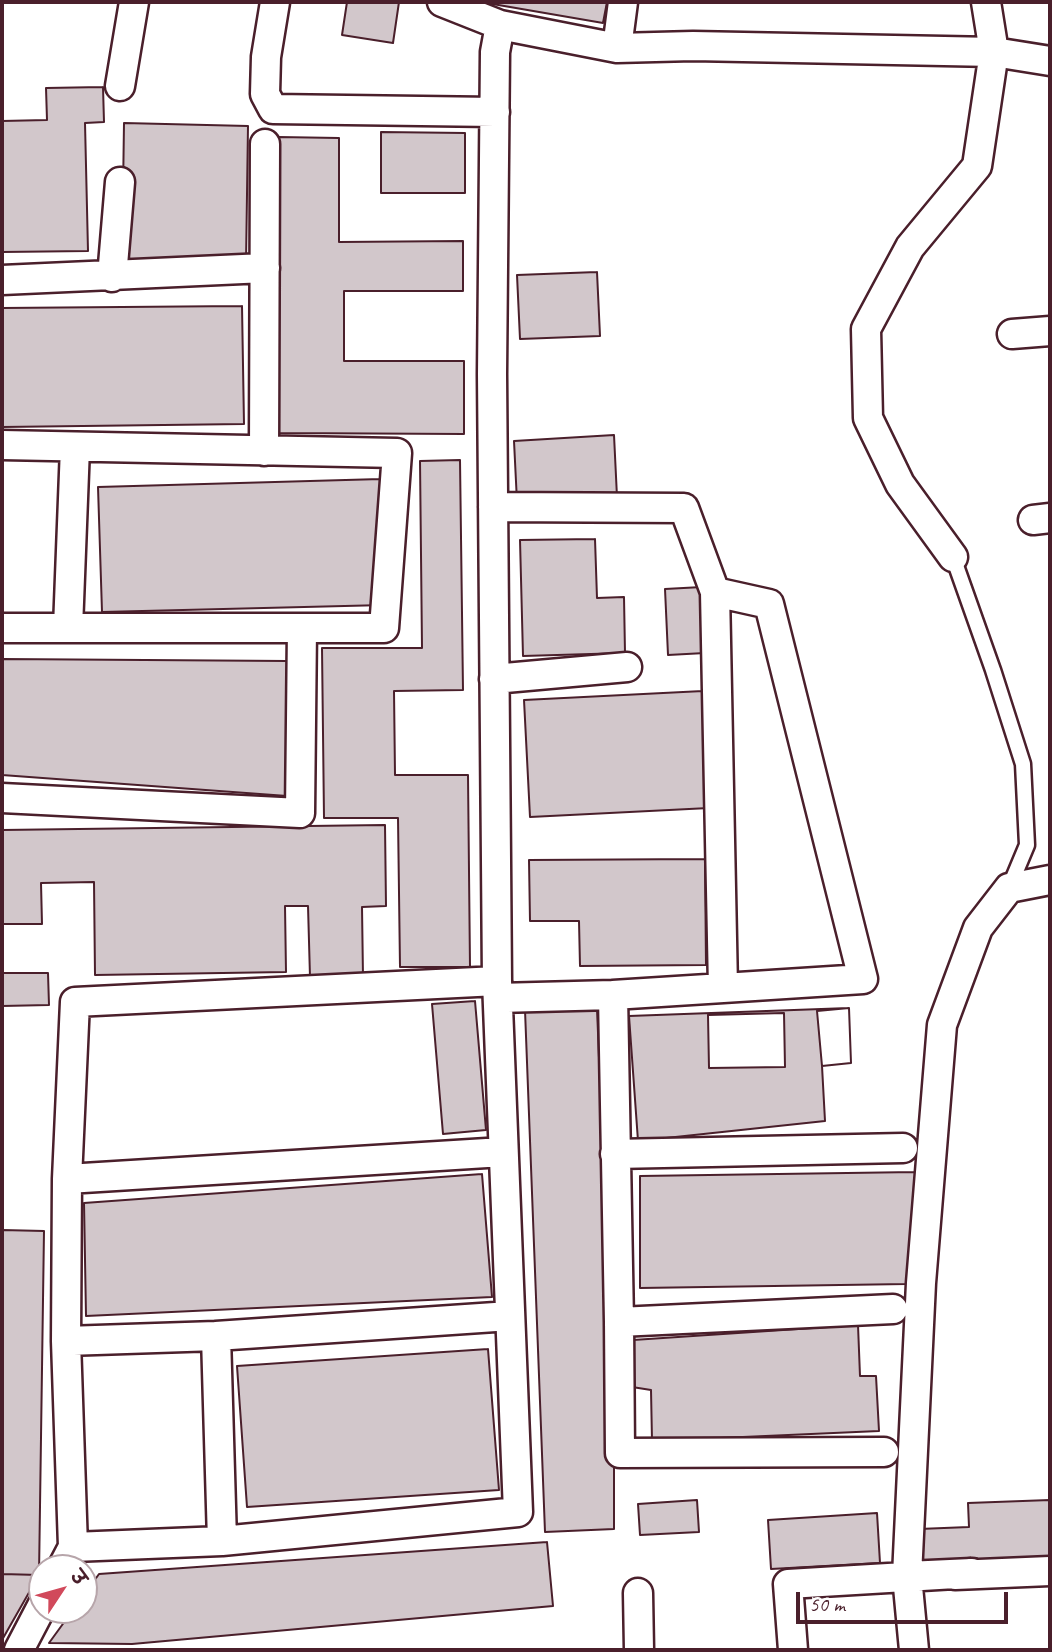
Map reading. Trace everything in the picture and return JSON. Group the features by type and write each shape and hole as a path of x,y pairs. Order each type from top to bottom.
{"street":[{"path":"120,86 134,2"},
{"path":"275,2 265,94 273,109 495,112"},
{"path":"442,2 500,25 617,48 693,46 993,52 1050,61"},
{"path":"617,48 623,2"},
{"path":"953,556 900,484 868,418 866,329 910,247 977,166 993,52 986,2"},
{"path":"98,1555 518,1512 498,989 494,679 495,52 500,25"},
{"path":"264,451 265,145"},
{"path":"112,277 120,182"},
{"path":"2,281 265,268"},
{"path":"1012,334 1050,331"},
{"path":"2,445 397,453 384,628 2,628"},
{"path":"68,628 75,447"},
{"path":"493,507 684,508 715,592 723,988"},
{"path":"67,1554 67,1179 75,1002 498,989 613,995 863,979 769,604 715,592"},
{"path":"2,798 300,813 302,628"},
{"path":"494,679 627,667"},
{"path":"914,1650 907,1576 921,1283 942,1025 978,928 1009,888 1050,880"},
{"path":"613,995 620,1454 884,1452"},
{"path":"615,1154 904,1148"},
{"path":"67,1179 503,1152"},
{"path":"619,1322 893,1309"},
{"path":"66,1341 216,1336 510,1316"},
{"path":"216,1336 222,1541"},
{"path":"793,1650 788,1584 907,1576 1050,1572"},
{"path":"638,1594 639,1650"},
{"path":"19,1650 33,1624"}],"lane":[{"path":"953,556 1023,764 1027,845 1009,888"}],"building":[{"path":"347,2 399,2 393,43 342,35"},
{"path":"481,2 607,2 603,23"},
{"path":"103,87 104,122 85,123 88,251 2,252 2,121 47,120 46,88"},
{"path":"124,123 248,126 246,263 122,261"},
{"path":"381,132 465,133 465,193 381,193"},
{"path":"278,137 339,138 339,242 463,241 463,291 344,291 344,361 464,361 464,434 279,433"},
{"path":"597,272 600,336 520,339 517,275"},
{"path":"242,306 244,424 2,427 2,308"},
{"path":"614,435 617,497 517,502 514,441"},
{"path":"460,460 463,690 394,691 395,775 468,775 470,967 400,967 398,818 324,818 322,648 422,648 420,461"},
{"path":"381,479 385,605 102,612 98,487"},
{"path":"595,539 597,598 624,597 625,653 523,656 520,540"},
{"path":"702,587 705,653 668,655 665,589"},
{"path":"2,659 287,661 287,796 2,775"},
{"path":"703,691 709,808 530,817 524,700"},
{"path":"385,825 386,906 362,907 363,977 310,977 308,906 285,906 286,972 95,975 94,882 41,883 42,924 2,924 2,830"},
{"path":"705,859 706,965 580,966 579,921 530,921 529,860"},
{"path":"2,973 48,973 49,1005 2,1006"},
{"path":"475,1001 486,1130 443,1134 432,1004"},
{"path":"597,1008 614,1430 614,1529 545,1532 525,1010"},
{"path":"849,1008 851,1063 822,1066 817,1011"},
{"path":"849,1008 851,1063 822,1066 825,1121 638,1141 629,1016"},
{"path":"784,1013 785,1067 709,1068 708,1015"},
{"path":"916,1172 907,1284 640,1288 640,1176"},
{"path":"482,1174 492,1297 86,1316 84,1203"},
{"path":"2,1230 44,1231 39,1554 28,1554 28,1575 2,1574"},
{"path":"858,1325 860,1376 876,1376 879,1431 652,1441 651,1390 632,1387 633,1340"},
{"path":"488,1349 499,1490 247,1507 237,1366"},
{"path":"697,1500 699,1532 640,1535 638,1504"},
{"path":"1050,1500 1050,1561 921,1566 919,1529 969,1527 968,1503"},
{"path":"877,1513 880,1563 771,1569 768,1520"},
{"path":"547,1542 553,1606 132,1644 49,1643 63,1624 98,1624 99,1574"},
{"path":"2,1574 28,1575 28,1594 2,1640"}]}
